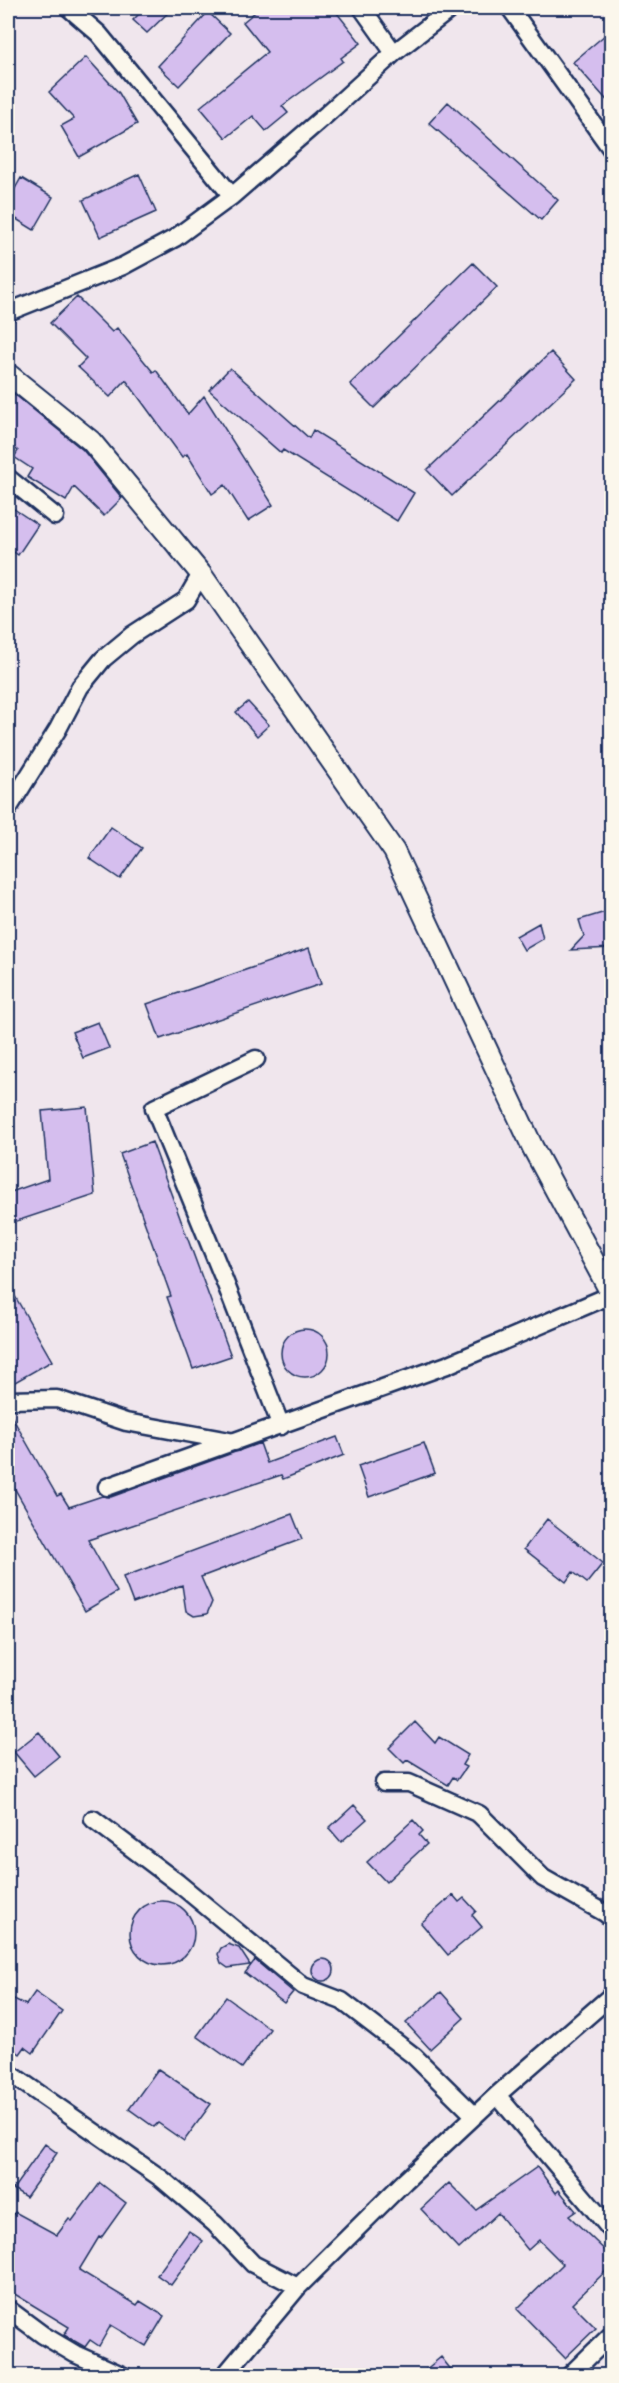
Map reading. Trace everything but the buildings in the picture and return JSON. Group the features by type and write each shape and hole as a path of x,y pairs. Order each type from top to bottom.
{"street":[{"path":"69,8 99,34 232,196"},
{"path":"362,8 394,53"},
{"path":"8,312 123,266 175,238 232,196 394,53 452,8"},
{"path":"510,8 612,150"},
{"path":"8,374 91,441 201,574 394,851 533,1148 611,1295 447,1365 107,1487"},
{"path":"8,478 55,516"},
{"path":"8,808 58,729 80,687 103,659 132,635 186,600 201,574"},
{"path":"256,1059 154,1108 224,1277 281,1426"},
{"path":"8,1400 57,1399 126,1422 236,1442"},
{"path":"384,1783 409,1783 479,1814 543,1878 612,1919"},
{"path":"93,1819 178,1883 303,1986 342,2001 414,2056 475,2116"},
{"path":"224,2376 298,2287 405,2181 612,1995"},
{"path":"8,2072 162,2179 215,2224 253,2264 298,2287"},
{"path":"497,2096 612,2231"},
{"path":"8,2309 43,2335 75,2354 124,2376"},
{"path":"569,2376 612,2334"}]}
